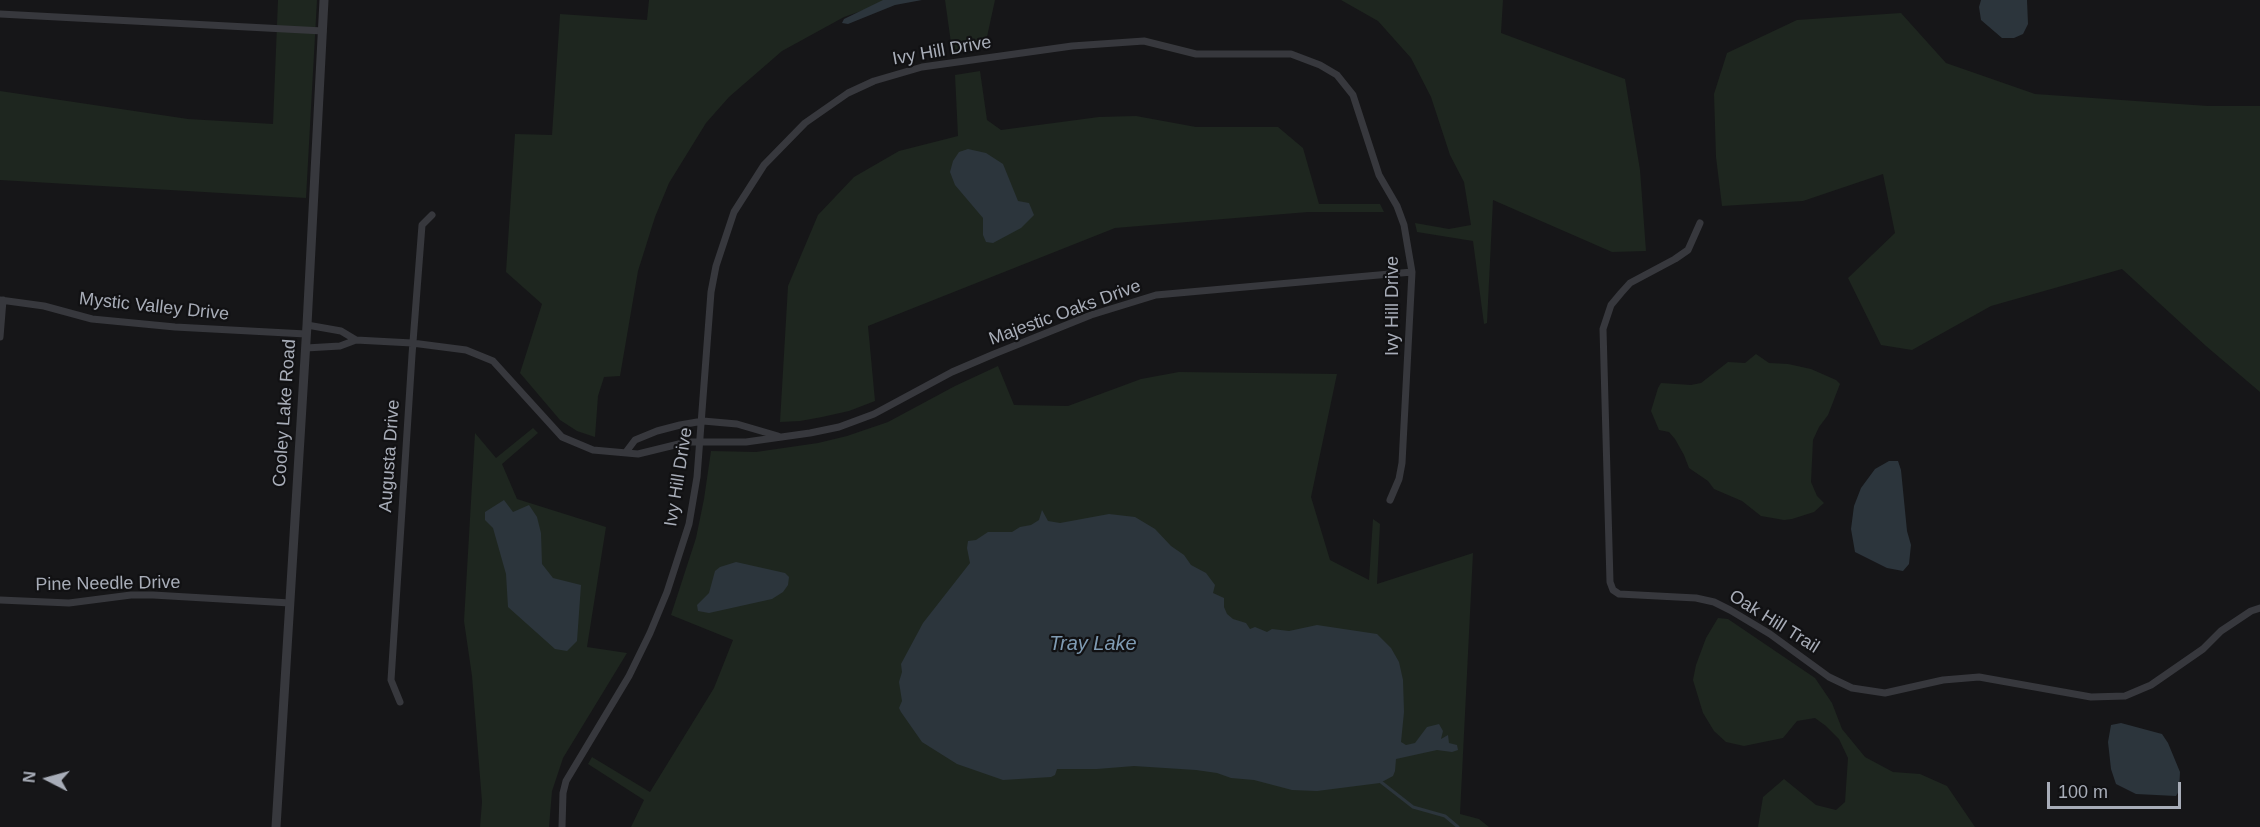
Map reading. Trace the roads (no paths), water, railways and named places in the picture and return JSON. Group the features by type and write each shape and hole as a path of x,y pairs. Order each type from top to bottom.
{"street":[{"name":"Cooley Lake Road","path":"276,827 306,348 324,0"},
{"path":"0,14 323,31"},
{"name":"Ivy Hill Drive","path":"561,827 562,793 566,781 629,676 668,592 678,562 693,504 703,421 710,301 716,266 734,212 748,188 783,143 825,108 848,93 874,81 922,67 1072,46 1143,41 1196,54 1290,54 1320,65 1337,75 1353,95 1379,176 1397,206 1404,225 1412,272 1402,463 1399,479 1390,500"},
{"name":"Augusta Drive","path":"400,702 391,680 412,343 423,225 432,215"},
{"name":"Oak Hill Trail","path":"1700,223 1688,250 1630,283 1611,305 1604,329 1612,590 1619,594 1696,598 1714,602 1770,634 1830,677 1852,687 1885,693 1943,680 1979,677 2091,697 2125,696 2151,686 2202,649 2221,631 2251,611 2260,608"},
{"name":"Majestic Oaks Drive","path":"306,348 340,346 356,340 453,347 481,355 504,372 562,437 592,450 638,454 700,441 746,442 839,427 874,414 952,372 994,354 1091,315 1156,296 1412,272"},
{"path":"0,337 1,300"},
{"name":"Mystic Valley Drive","path":"1,300 44,306 92,319 176,327 307,330"},
{"name":"Majestic Oaks Drive","path":"307,330 341,331 356,340"},
{"name":"Majestic Oaks Drive","path":"626,452 635,440 657,431 680,424 703,421 737,424 780,436"},
{"name":"Pine Needle Drive","path":"0,600 69,603 131,595 153,595 290,603"}],"water":[{"path":"883,0 922,0 895,5 848,24 842,23 844,19"},
{"path":"1981,0 2027,0 2028,24 2023,34 2014,38 2002,38 1981,20 1979,7"},
{"path":"968,149 986,153 1003,164 1018,201 1029,203 1034,215 1021,228 993,243 986,242 983,235 983,218 955,185 950,172 959,152"},
{"path":"1889,461 1898,461 1901,470 1907,531 1911,545 1909,564 1903,571 1887,568 1855,552 1851,529 1854,506 1861,488 1875,469"},
{"path":"504,500 513,512 529,505 537,517 541,533 542,564 553,578 581,585 577,641 567,651 555,649 508,607 506,574 493,528 485,520 485,512"},
{"name":"Tray Lake","path":"1042,510 1048,521 1060,523 1109,514 1135,517 1155,529 1171,546 1184,555 1191,565 1206,573 1215,585 1213,593 1224,598 1227,614 1233,619 1246,623 1250,629 1255,627 1267,632 1272,629 1289,631 1317,625 1377,634 1391,648 1399,662 1403,680 1404,712 1401,742 1406,745 1415,743 1427,727 1439,724 1443,731 1441,739 1448,735 1449,743 1457,745 1458,750 1452,752 1437,750 1396,759 1393,776 1380,783 1317,791 1292,790 1254,780 1231,778 1196,770 1134,766 1057,769 1055,775 1051,777 1003,780 957,764 922,742 901,712 899,682 902,672 901,664 923,623 970,563 968,541 976,540 988,532 1012,532 1020,527 1031,525 1039,520"},
{"path":"736,562 785,573 789,577 788,585 783,592 772,599 709,613 698,611 697,605 709,593 715,571"},
{"path":"2121,723 2162,734 2180,772 2179,791 2176,796 2136,794 2116,784 2111,769 2108,742 2111,725"}],"waterway":[{"path":"1381,782 1413,807 1445,816 1458,827"}]}
